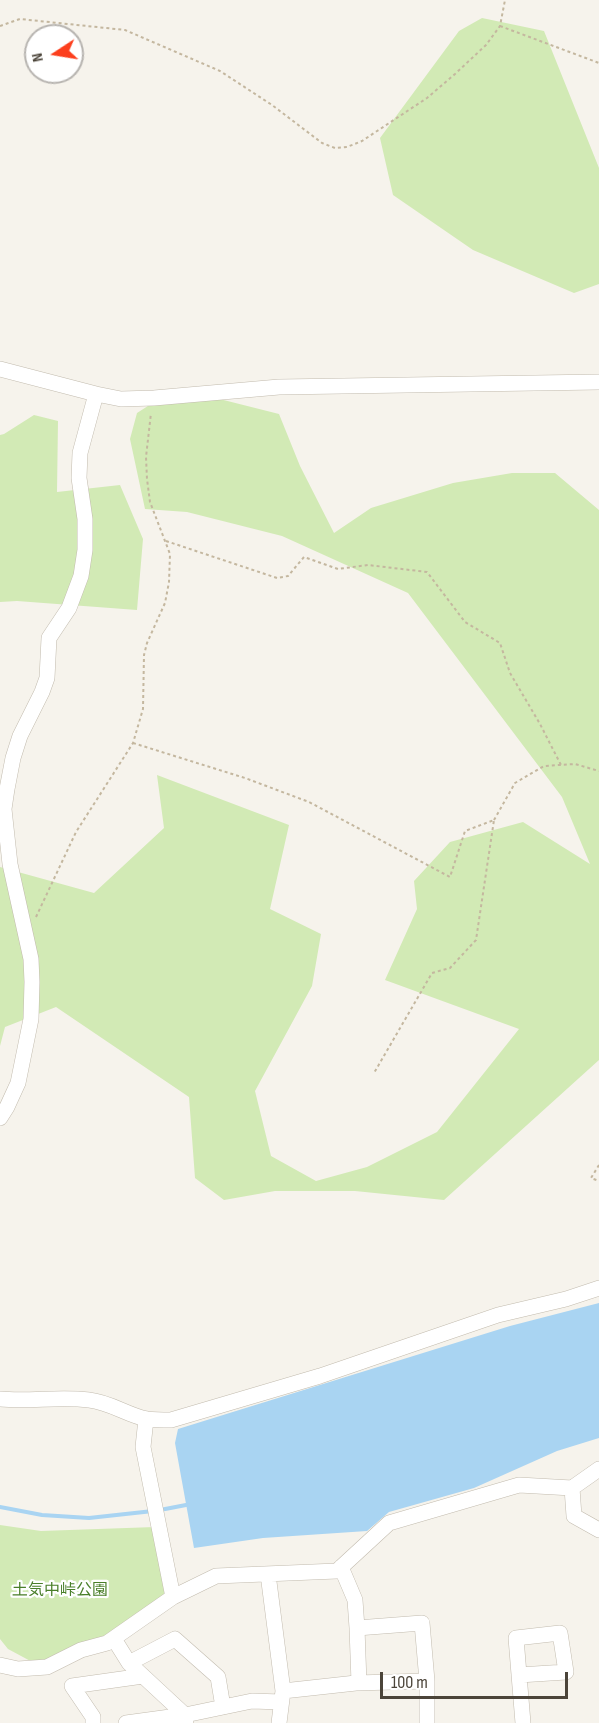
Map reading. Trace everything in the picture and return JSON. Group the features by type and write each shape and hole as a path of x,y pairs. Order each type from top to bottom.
{"street":[{"path":"0,369 121,399 279,387 599,382"},
{"path":"0,1118 18,1083 31,1018 32,982 31,959 10,864 4,809 6,789 21,736 47,678 49,638 69,608 81,576 85,529 79,478 80,453 96,394"},
{"path":"0,1398 19,1401 63,1398 92,1400 146,1419 171,1420 320,1376 498,1315 566,1299 599,1288"},
{"path":"146,1419 143,1447 173,1597"},
{"path":"1,1670 47,1667 81,1650 107,1643 173,1597 216,1576 337,1571 389,1523 519,1485 572,1488 599,1469"},
{"path":"572,1488 574,1516 599,1530"},
{"path":"341,1567 355,1600 359,1683"},
{"path":"268,1574 282,1697 279,1723"},
{"path":"357,1628 422,1623 427,1681 427,1723"},
{"path":"114,1639 129,1663 186,1719"},
{"path":"129,1663 175,1639 218,1677 223,1707"},
{"path":"519,1675 523,1723"},
{"path":"93,1723 93,1717 72,1686 144,1676"},
{"path":"126,1723 186,1719 223,1707 359,1683 427,1681"}],"path":[{"path":"0,26 20,19 125,30 220,71 272,105 322,143 335,148 347,147 362,141 427,98 455,74 486,45 500,26 505,0"},
{"path":"500,26 599,63"},
{"path":"36,917 76,831 133,743 143,709 144,655 165,603 169,582 170,554 150,502 147,479 146,457 154,398"},
{"path":"165,541 277,578 288,576 304,557 338,569 368,565 427,572 465,622 500,643 510,673 561,765"},
{"path":"133,743 245,778 309,802 450,877 465,831 494,820"},
{"path":"374,1073 432,973 450,968 476,940 494,820 515,783 544,766 575,764 599,771"},
{"path":"599,1165 591,1178 599,1180"}],"green space":[{"path":"482,18 544,31 599,168 599,284 574,293 473,250 393,195 380,138 459,31"},
{"path":"176,388 279,414 300,466 334,533 371,508 453,483 512,473 555,473 599,510 599,1060 444,1200 355,1191 275,1191 224,1200 195,1178 189,1097 56,1007 5,1027 0,1046 0,867 94,893 164,828 157,775 289,825 270,909 321,934 312,986 255,1091 271,1156 316,1181 367,1167 437,1132 519,1029 385,980 417,909 414,881 450,842 523,822 590,864 562,797 408,593 282,536 187,512 145,509 130,439 137,413"},
{"path":"34,415 58,421 57,492 120,485 143,539 137,610 17,601 0,602 0,435"},
{"name":"土気中峠公園","path":"0,1525 41,1531 155,1527 170,1595 108,1637 36,1664 8,1649 0,1639"}],"water":[{"path":"599,1303 599,1438 557,1451 474,1488 389,1512 367,1531 263,1538 194,1548 175,1443 178,1429 510,1326"}],"waterway":[{"path":"160,1510 186,1505"},
{"path":"0,1507 42,1515 89,1518 153,1511"}]}
